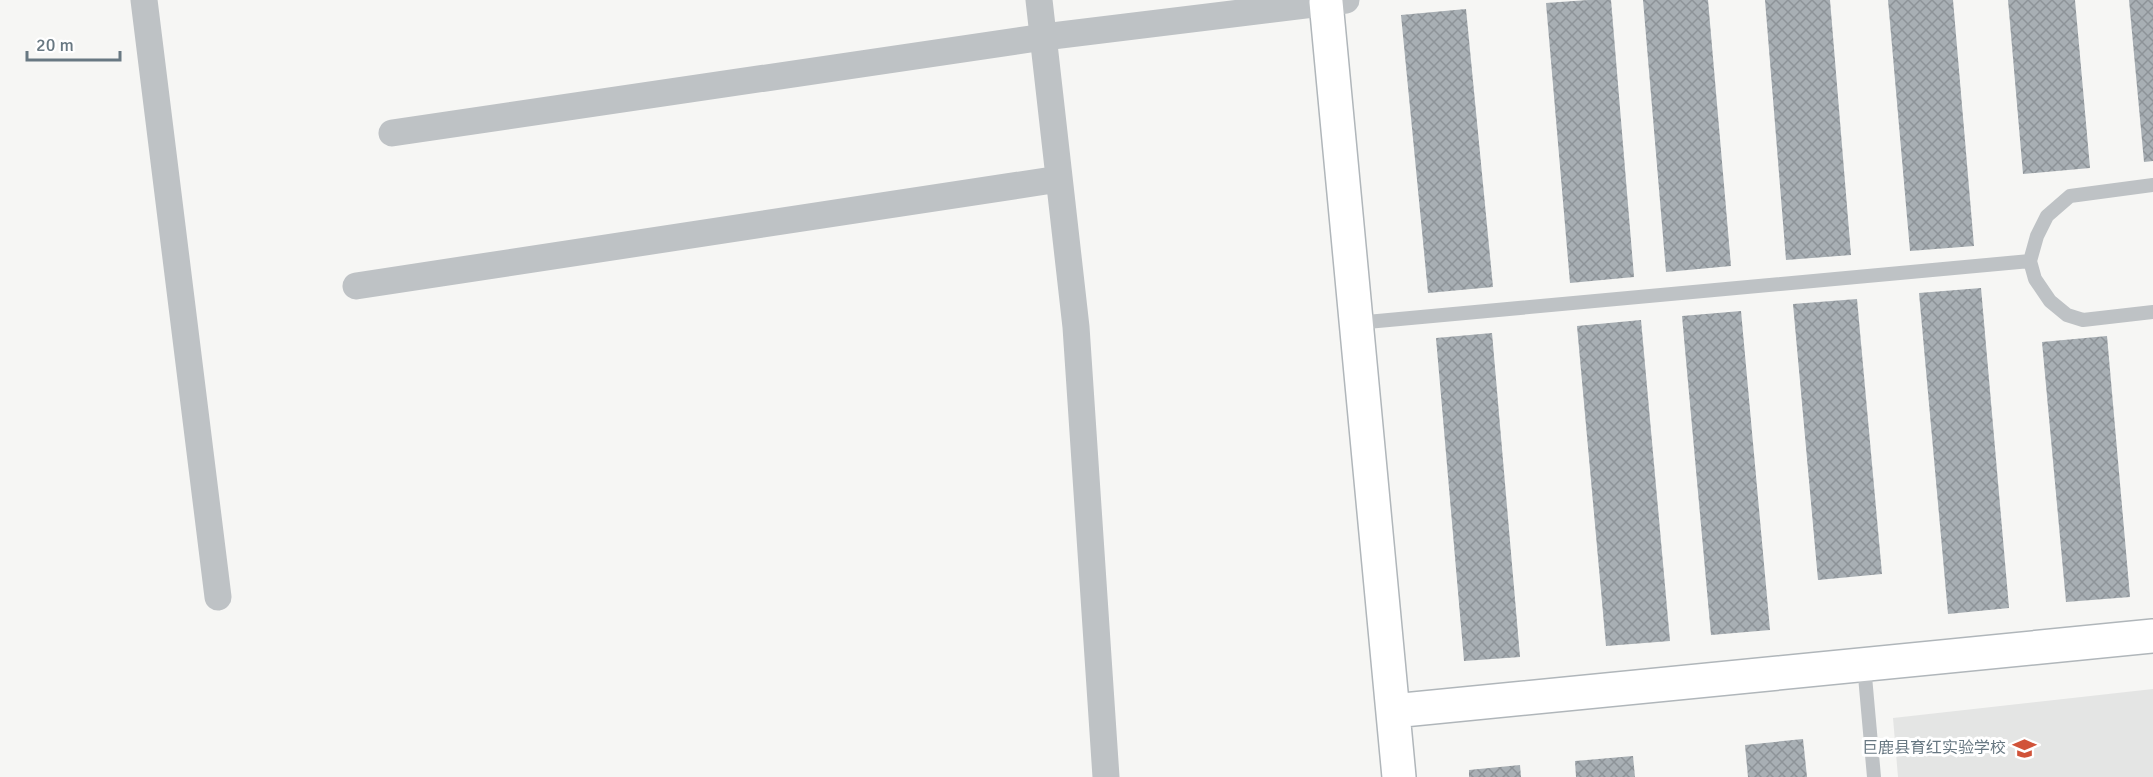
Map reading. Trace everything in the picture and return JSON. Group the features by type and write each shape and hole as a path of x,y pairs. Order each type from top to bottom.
{"street":[{"path":"144,0 218,597"},
{"path":"1040,0 1076,327 1106,777"},
{"path":"392,133 1044,37 1336,1 1356,323 1399,777"},
{"path":"356,286 1059,179"},
{"path":"1393,711 2153,636"}],"lane":[{"path":"2153,185 2070,196 2047,216 2037,236 2030,261 2035,279 2050,301 2067,315 2083,320 2153,312"},
{"path":"1356,323 2030,261"},
{"path":"1864,665 1874,777"}],"shaded area":[{"name":"巨鹿县育红实验学校","path":"2153,689 2153,777 1898,777 1893,718"}],"building":[{"path":"1611,0 1634,277 1570,283 1546,3"},
{"path":"1643,0 1708,0 1731,266 1666,272"},
{"path":"1765,0 1830,0 1851,255 1786,260"},
{"path":"1888,0 1953,0 1974,246 1910,251"},
{"path":"2008,0 2075,0 2090,168 2023,174"},
{"path":"2129,0 2153,0 2153,161 2144,162"},
{"path":"1466,9 1493,287 1428,293 1401,15"},
{"path":"1981,288 2009,608 1948,614 1919,293"},
{"path":"1857,299 1882,574 1818,580 1793,304"},
{"path":"1741,311 1770,630 1711,635 1682,316"},
{"path":"1641,320 1670,641 1606,646 1577,326"},
{"path":"1492,333 1520,657 1464,661 1436,338"},
{"path":"2107,336 2130,597 2066,602 2042,342"},
{"path":"1803,739 1807,777 1748,777 1745,745"},
{"path":"1633,756 1635,777 1576,777 1575,761"},
{"path":"1520,765 1521,777 1469,777 1469,770"}],"place":[{"name":"巨鹿县育红实验学校","path":"2024,748"}]}
